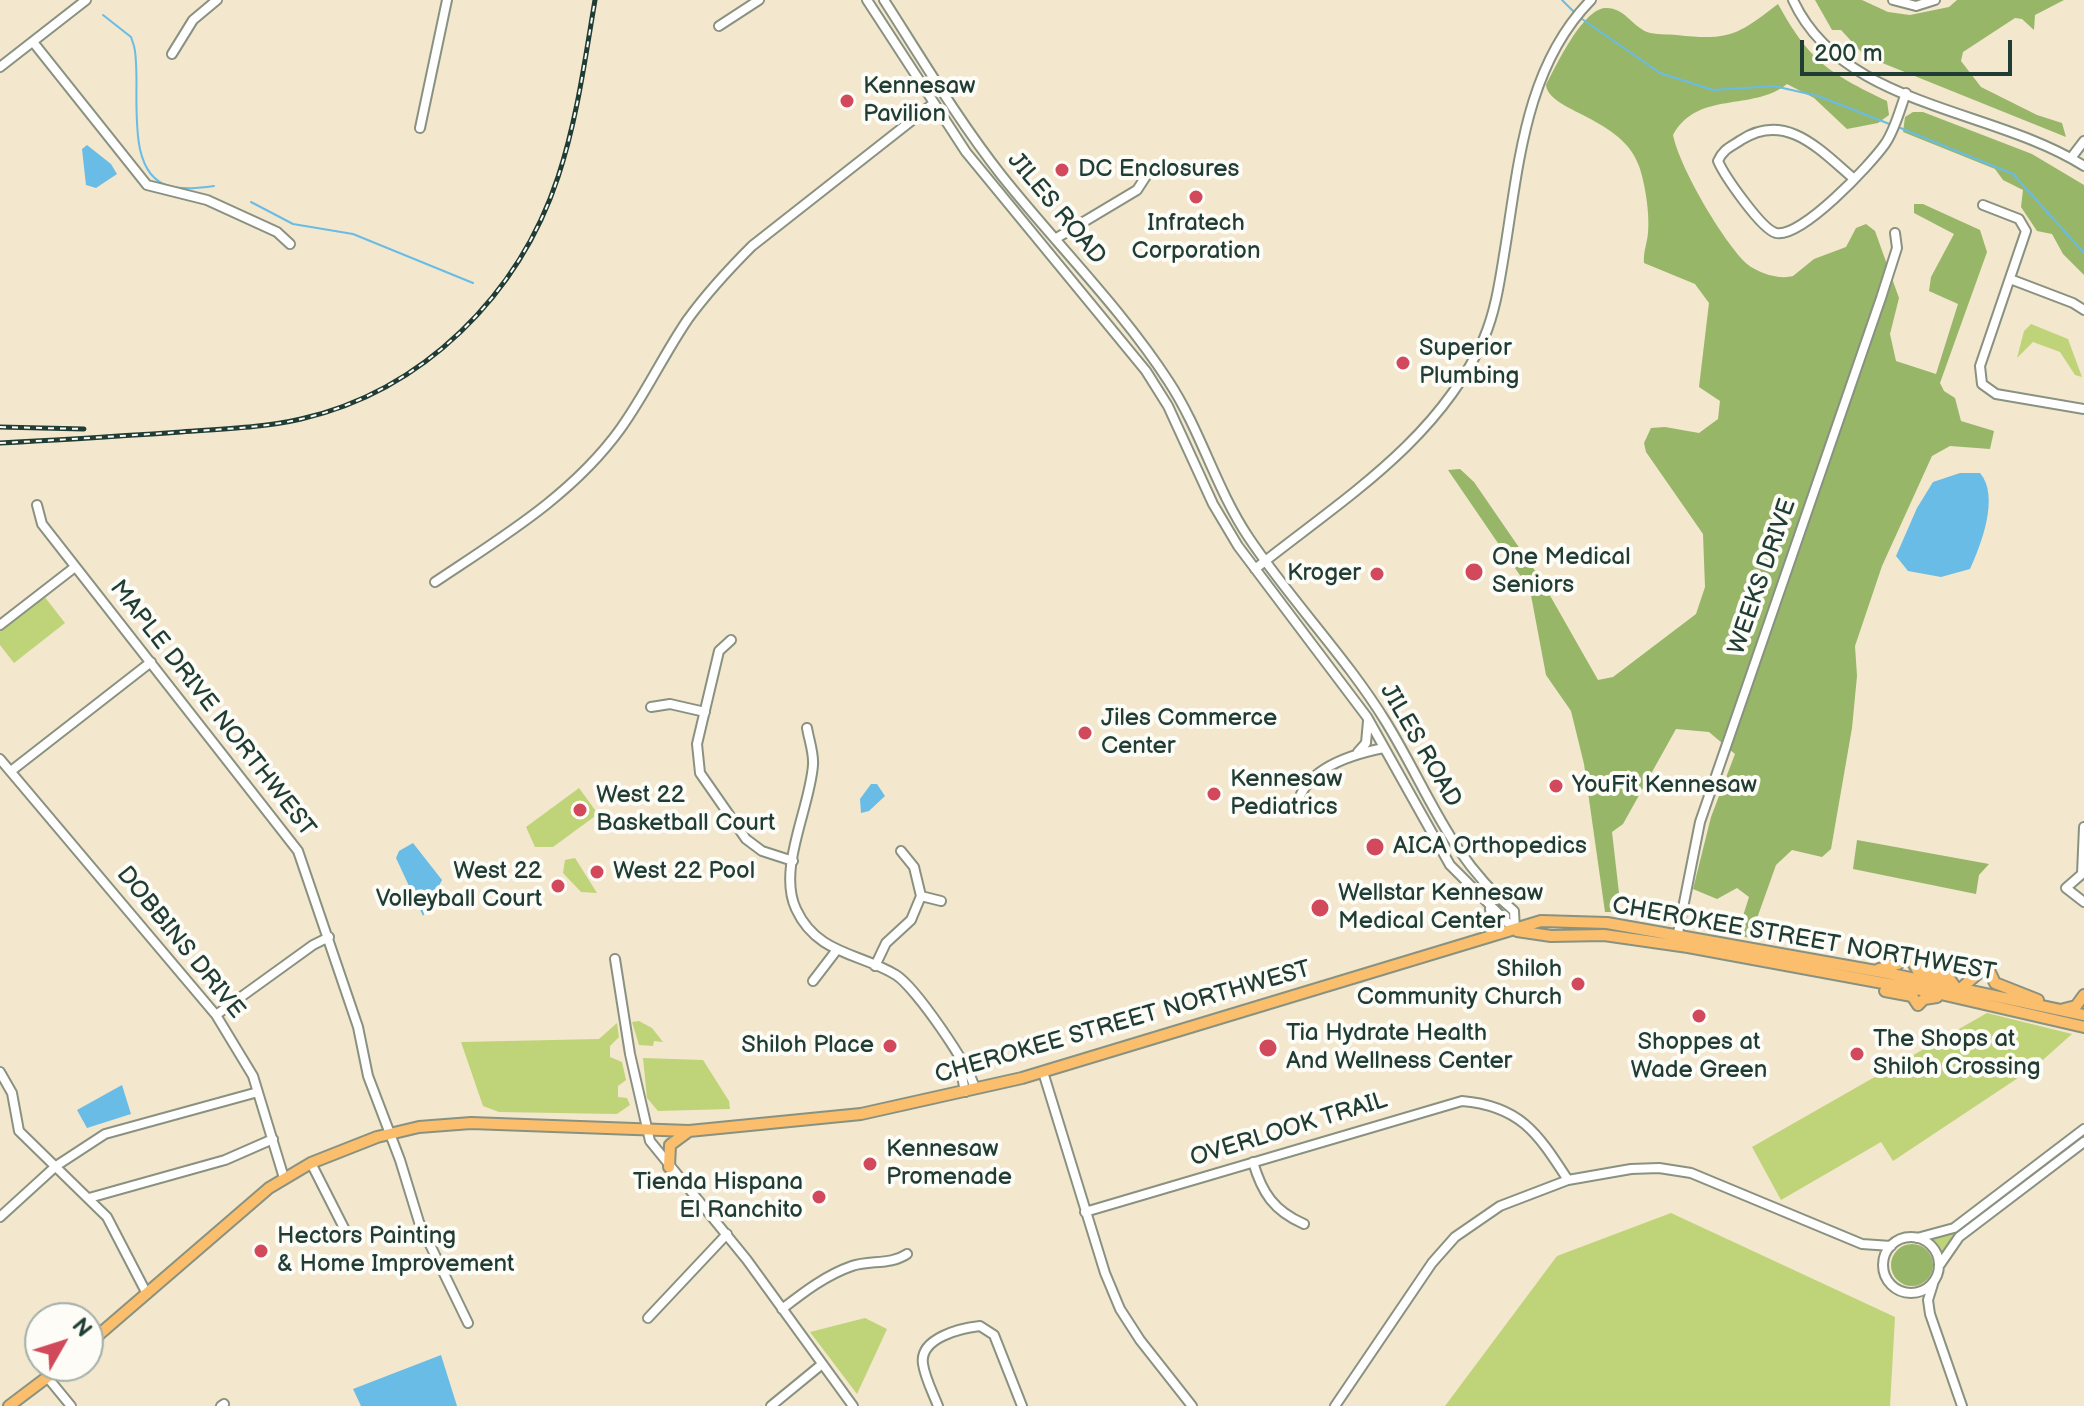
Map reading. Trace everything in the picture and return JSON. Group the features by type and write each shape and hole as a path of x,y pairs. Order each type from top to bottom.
{"main road":[{"name":"CHEROKEE STREET NORTHWEST","path":"104,1330 246,1206 284,1178 311,1163 391,1133 431,1125 482,1123 689,1131 840,1117 1043,1072 1541,921 1607,923 1874,972 1960,992 2084,1027"},
{"name":"CHEROKEE STREET NORTHWEST","path":"1515,930 1532,935 1604,935 1649,941 1862,982 1867,987 1912,996 1918,1005 1931,996 1960,992 2084,1015"},
{"path":"1874,972 1898,964 1907,953 1918,971 1949,978 1960,992 1987,966 1995,983 2037,999 2045,1006"},
{"path":"2061,1010 2076,1006 2084,995"},
{"path":"669,1167 670,1145 689,1131"},
{"path":"9,1406 42,1382"}],"street":[{"path":"0,67 86,0"},
{"path":"172,54 193,20 217,0"},
{"path":"420,128 447,0"},
{"path":"719,26 759,0"},
{"name":"JILES ROAD","path":"867,0 984,176 1146,371 1177,423 1213,504 1255,569 1367,717 1450,865 1515,930"},
{"name":"JILES ROAD","path":"884,0 973,138 1163,373 1181,401 1231,507 1266,561 1367,693 1421,783 1454,847 1478,879 1514,911 1515,930"},
{"path":"1255,569 1413,442 1438,415 1468,370 1484,337 1498,291 1533,99 1558,42 1591,0"},
{"path":"1793,0 1810,30 1832,53 1863,75 2071,158 2084,166"},
{"path":"1893,0 1915,3 1935,0"},
{"path":"33,42 147,185 207,200 277,232 290,244"},
{"path":"1853,178 1800,134 1787,129 1748,136 1725,149 1718,161 1764,225 1775,233 1787,232 1813,216 1853,178 1886,143 1906,93"},
{"path":"435,582 527,521 578,478 621,428 688,319 727,271 752,246 934,103"},
{"path":"2071,158 2084,141"},
{"path":"1055,239 1137,190 1150,170"},
{"path":"1983,205 2019,219 2026,226 1980,366 1982,384 1996,394 2084,409"},
{"name":"WEEKS DRIVE","path":"1677,938 1700,822 1881,298 1897,248 1895,233"},
{"path":"2010,279 2084,310"},
{"name":"MAPLE DRIVE NORTHWEST","path":"37,505 42,524 298,851 358,1027 368,1076 391,1133 419,1222 468,1323"},
{"path":"0,625 75,567"},
{"path":"731,640 719,651 697,760 706,786 754,846 793,861"},
{"path":"11,771 151,662"},
{"path":"651,707 670,704 705,712"},
{"path":"1356,754 1369,735 1367,717"},
{"path":"807,728 813,764 789,882 795,908 806,924 836,951 904,980 955,1046 970,1090"},
{"path":"1298,802 1304,787 1338,761 1384,748"},
{"name":"DOBBINS DRIVE","path":"0,759 216,1015 245,1061 258,1092 284,1178"},
{"path":"2084,827 2082,874 2066,888 2084,902"},
{"path":"875,966 886,943 911,920 921,896 914,867 901,851"},
{"path":"921,896 941,901"},
{"path":"1490,908 1494,935"},
{"path":"216,1015 313,945 329,937"},
{"path":"813,981 836,951"},
{"path":"615,959 646,1131 669,1167 727,1234 853,1406"},
{"path":"0,1072 19,1131 115,1227 147,1294"},
{"path":"1043,1072 1085,1212 1120,1309 1140,1340 1192,1406"},
{"path":"0,1217 56,1166 105,1134 258,1092"},
{"name":"OVERLOOK TRAIL","path":"1085,1212 1462,1101 1494,1105 1518,1117 1542,1140 1568,1180"},
{"path":"1335,1406 1432,1263 1455,1237 1500,1206 1568,1180 1631,1169 1659,1168 1691,1173 1862,1244 1891,1246 1905,1238 1954,1228 2084,1129"},
{"path":"89,1198 214,1164 273,1139"},
{"path":"1962,1406 1930,1314 1928,1300 1939,1266 1955,1240 1967,1229 2084,1142"},
{"path":"1253,1162 1259,1183 1275,1207 1304,1224"},
{"path":"311,1163 345,1230"},
{"path":"648,1318 727,1234"},
{"path":"1917,1238 1933,1248 1939,1266"},
{"path":"1862,1244 1883,1266 1887,1279 1919,1300 1930,1314"},
{"path":"1883,1266 1891,1246"},
{"path":"782,1309 834,1273 907,1254"},
{"path":"1903,1292 1917,1293 1933,1283"},
{"path":"938,1406 923,1363 928,1347 940,1338 980,1326 994,1335 1022,1406"},
{"path":"771,1406 821,1365"},
{"path":"51,1382 71,1406"}],"green space":[{"path":"1815,0 1862,0 1888,12 1910,15 1949,7 1957,0 2064,0 2035,15 2034,30 2022,19 2015,18 1963,52 1961,61 1981,87 2037,115 2062,123 2066,137 1865,56 1841,30 1832,30"},
{"path":"1778,4 1811,53 1835,73 1887,101 1889,115 1878,123 1847,129 1814,98 1787,84 1758,97 1711,106 1684,121 1673,135 1693,184 1737,253 1747,264 1769,275 1793,276 1814,259 1846,247 1856,228 1866,224 1875,231 1899,298 1890,334 1896,361 1936,374 1958,304 1929,291 1931,277 1954,234 1914,213 1914,204 1923,204 1980,230 1987,252 1940,383 1944,391 1955,398 1961,421 1994,431 1990,449 1950,446 1932,456 1882,566 1855,646 1857,676 1852,728 1831,849 1822,857 1792,850 1776,865 1750,938 1737,935 1749,897 1737,888 1717,899 1693,889 1711,817 1735,754 1709,732 1676,729 1623,824 1612,832 1619,893 1614,912 1605,912 1584,764 1571,711 1546,675 1530,590 1448,470 1460,469 1474,482 1540,578 1598,680 1613,677 1696,614 1705,587 1703,534 1646,452 1644,443 1651,428 1665,427 1699,433 1718,419 1720,401 1699,387 1709,303 1695,284 1644,263 1648,237 1646,199 1639,166 1630,150 1618,136 1559,102 1546,85 1579,28 1596,11 1605,8 1617,10 1650,33 1709,37 1742,29"},
{"path":"1913,112 1923,112 2032,154 2084,185 2084,275 2063,254 2052,234 2037,231 2021,207 2023,190 2003,180 1995,169 1903,132 1905,117"},
{"path":"2031,324 2068,339 2082,377 2075,375 2060,352 2033,342 2017,358 2024,331"},
{"path":"44,596 65,623 14,663 0,645 0,631"},
{"path":"579,788 598,814 553,847 535,847 526,827"},
{"path":"1857,840 1989,864 1979,875 1976,894 1853,869"},
{"path":"575,858 597,893 581,892 563,873 565,860"},
{"path":"1987,1013 2072,1034 2036,1066 1893,1161 1881,1142 1781,1200 1752,1147"},
{"path":"639,1021 652,1028 663,1042 654,1041 653,1046 639,1045 632,1022"},
{"path":"617,1023 619,1037 610,1046 610,1057 622,1062 626,1080 618,1086 618,1097 627,1098 630,1105 617,1114 499,1112 483,1106 461,1042 599,1039"},
{"path":"643,1058 703,1060 729,1101 730,1109 658,1111 647,1098"},
{"path":"2084,1133 2084,1137 1961,1230 1941,1256 1928,1239 1958,1228"},
{"path":"1671,1213 1895,1317 1890,1406 1445,1406 1557,1256"},
{"path":"1912,1244 1927,1250 1933,1265 1927,1280 1912,1286 1897,1280 1891,1265 1897,1250"},
{"path":"865,1318 887,1329 857,1394 810,1332"}],"water":[{"path":"87,145 111,164 117,174 96,188 86,185 82,149"},
{"path":"1960,473 1980,473 1988,494 1987,521 1970,569 1941,577 1908,571 1896,556 1917,508 1933,482"},
{"path":"871,784 877,784 885,796 869,811 861,813 860,799"},
{"path":"413,843 442,880 423,916 396,858 399,851"},
{"path":"122,1085 131,1114 87,1128 77,1110"},
{"path":"441,1355 457,1406 361,1406 353,1389"}],"waterway":[{"path":"1562,0 1577,15"},
{"path":"103,15 131,37 134,46 139,145 145,164 154,178 169,186 214,186"},
{"path":"1582,19 1660,73 1713,90 1774,86 1818,96 1892,125"},
{"path":"1898,127 2013,174 2084,253"},
{"path":"251,202 293,224 353,234 473,283"}],"railway":[{"path":"0,443 226,429 286,422 345,405 387,386 426,361 461,332 492,298 519,261 541,220 570,134 595,0"},
{"path":"0,427 84,429"}],"place":[{"name":"Kennesaw Pavilion","path":"847,101"},
{"name":"DC Enclosures","path":"1062,170"},
{"name":"Infratech Corporation","path":"1196,197"},
{"name":"Superior Plumbing","path":"1403,363"},
{"name":"One Medical Seniors","path":"1474,572"},
{"name":"Kroger","path":"1377,574"},
{"name":"Jiles Commerce Center","path":"1085,733"},
{"name":"YouFit Kennesaw","path":"1556,786"},
{"name":"Kennesaw Pediatrics","path":"1214,794"},
{"name":"West 22 Basketball Court","path":"580,810"},
{"name":"AICA Orthopedics","path":"1375,847"},
{"name":"West 22 Pool","path":"597,872"},
{"name":"West 22 Volleyball Court","path":"558,886"},
{"name":"Wellstar Kennesaw Medical Center","path":"1320,908"},
{"name":"Shiloh Community Church","path":"1578,984"},
{"name":"Shoppes at Wade Green","path":"1699,1016"},
{"name":"Shiloh Place","path":"890,1046"},
{"name":"Tia Hydrate Health And Wellness Center","path":"1268,1048"},
{"name":"The Shops at Shiloh Crossing","path":"1857,1054"},
{"name":"Kennesaw Promenade","path":"870,1164"},
{"name":"Tienda Hispana El Ranchito","path":"819,1197"},
{"name":"Hectors Painting & Home Improvement","path":"261,1251"}]}
